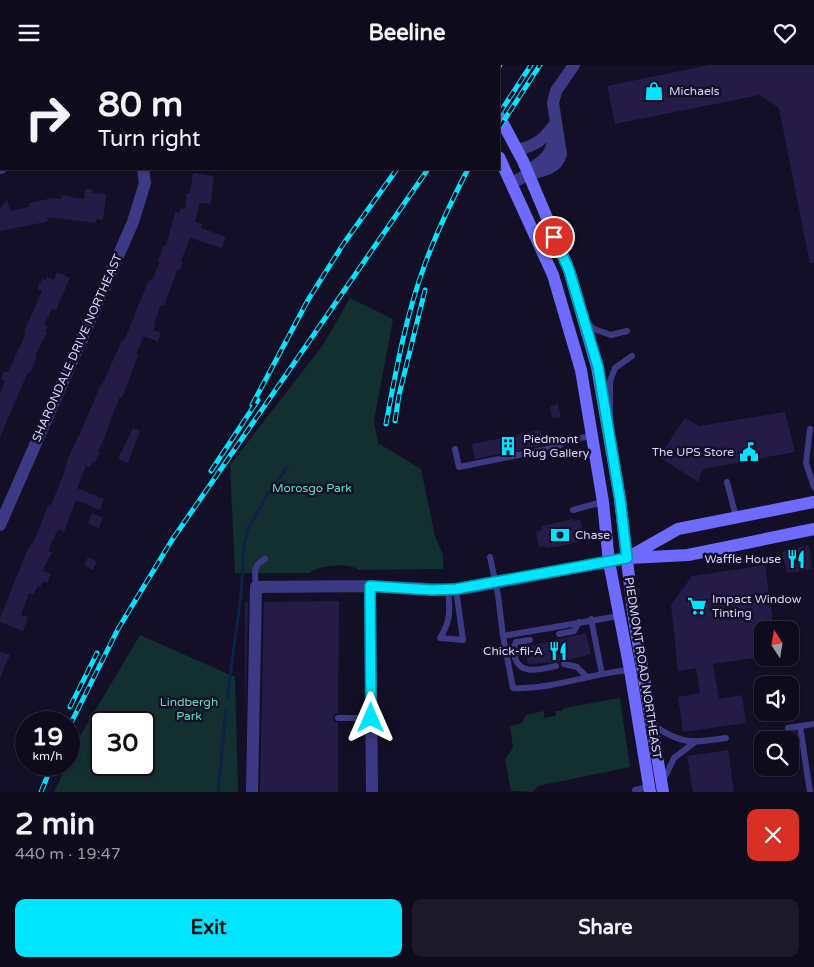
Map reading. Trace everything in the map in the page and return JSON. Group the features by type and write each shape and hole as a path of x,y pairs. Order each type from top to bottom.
{"main road":[{"name":"PIEDMONT ROAD NORTHEAST","path":"500,118 517,150 569,270 582,319 598,367 627,558 633,612 652,725 656,789"},
{"name":"PIEDMONT ROAD NORTHEAST","path":"500,159 553,275 581,370 603,502 609,562 656,789"},
{"path":"627,558 678,529 814,502"},
{"path":"627,558 688,555 814,529"}],"street":[{"path":"512,183 528,175 533,166 544,160 553,145 557,122 553,103 556,91 574,65"},
{"path":"517,150 530,147 543,139 557,122"},
{"name":"SHARONDALE DRIVE NORTHEAST","path":"0,525 5,502 133,222 145,183 143,170"},
{"path":"252,792 256,587 370,586 452,590 627,558"},
{"path":"370,586 372,792"}],"lane":[{"path":"582,319 594,329 611,335 627,331"},
{"path":"609,433 610,381 615,368 632,356"},
{"path":"814,436 810,429 806,463 814,487"},
{"path":"455,449 459,467 558,447 566,440 593,436"},
{"path":"727,482 736,517"},
{"path":"573,510 603,502"},
{"path":"490,557 513,688 535,688 630,670"},
{"path":"256,587 254,572 258,563 265,559"},
{"path":"452,590 463,640 440,638 447,627 452,590"},
{"path":"503,635 619,615"},
{"path":"591,619 602,674"},
{"path":"559,634 574,631 579,622"},
{"path":"530,640 516,643 513,650 520,667 527,671 556,666"},
{"path":"564,665 577,667 587,677"},
{"path":"338,718 371,718"},
{"path":"788,728 814,724"},
{"path":"652,725 670,737 695,742 726,738"},
{"path":"800,726 810,792"},
{"path":"635,790 656,789 674,758 695,742"}],"green space":[{"name":"Morosgo Park","path":"350,298 393,319 374,421 378,443 421,469 435,536 443,555 443,569 359,570 341,565 320,568 309,573 235,573 230,465 323,345"},
{"name":"Lindbergh Park","path":"140,635 235,677 238,792 54,792 62,776 80,776 80,736 90,719 90,776 155,776 155,711 95,711"},
{"path":"620,698 630,767 538,786 533,792 511,791 505,759 513,748 510,726 522,723 526,715 544,711 544,718 555,716 556,711 562,711 564,708"}],"building":[{"path":"709,65 814,65 814,263 810,264 779,108 760,95 615,124 607,86"},
{"path":"193,173 214,176 211,204 200,203 195,222 202,224 201,228 226,237 222,248 190,238 181,261 183,262 180,270 178,269 164,306 161,305 154,323 156,324 153,330 161,333 158,342 144,336 136,354 138,355 122,398 120,397 98,452 100,452 90,468 86,466 77,488 104,499 100,510 76,500 64,532 58,529 48,551 52,552 43,570 51,574 47,583 43,581 33,595 29,593 21,615 28,617 23,631 0,622 25,556 31,543 33,543 49,504 51,505 68,458 122,340 124,341 145,289 150,279 152,280 160,262 158,262 164,245 166,246 175,212 179,213 181,208 185,209 187,193 190,193"},
{"path":"85,189 93,190 93,193 106,194 103,220 96,219 96,223 47,217 48,220 46,222 0,231 0,209 7,199 10,211 29,207 29,203 53,198 61,199 61,195 84,199"},
{"path":"57,272 70,278 56,310 52,309 44,325 48,326 45,332 47,332 0,437 0,393 5,381 1,379 4,371 8,372 26,333 24,332 42,291 37,289 42,279 46,280 47,277 54,280"},
{"path":"558,404 561,417 552,418 550,406"},
{"path":"785,412 795,452 703,469 698,482 659,457 685,418 699,426"},
{"path":"133,428 140,431 128,463 118,459"},
{"name":"Piedmont Rug Gallery","path":"540,430 543,445 475,459 472,444"},
{"path":"92,513 103,518 99,528 88,523"},
{"name":"Chase","path":"573,519 574,521 580,519 584,538 578,540 578,542 556,547 539,547 536,532 542,530 541,526"},
{"name":"Waffle House","path":"809,545 812,569 787,573 782,552"},
{"path":"88,557 97,562 92,570 84,565"},
{"path":"765,565 773,621 754,621 754,658 713,664 719,699 742,695 746,723 683,732 678,697 700,693 696,668 678,671 671,605 692,576"},
{"path":"339,601 338,713 333,718 338,723 338,792 260,792 264,602"},
{"path":"245,602 248,602 245,723"},
{"name":"Chick-fil-A","path":"586,633 591,654 568,660 563,659 559,662 528,664 524,647"},
{"path":"0,651 10,655 0,678"},
{"path":"728,750 734,792 693,792 687,756"}],"waterway":[{"path":"227,698 241,595 244,545 248,529 264,500 287,467"},
{"path":"218,792 226,709"}],"railway":[{"path":"500,112 531,65"},
{"path":"500,126 540,65"},
{"path":"252,405 308,300 344,243 396,170"},
{"path":"77,711 118,629 172,540 427,170"},
{"path":"386,424 402,343 418,283 440,228 468,170"},
{"path":"395,421 399,395 425,290"},
{"path":"211,471 258,400"},
{"path":"70,707 97,653"},
{"path":"41,792 48,776"}],"place":[{"name":"Michaels","path":"654,91"},
{"name":"Piedmont Rug Gallery","path":"508,446"},
{"name":"The UPS Store","path":"749,452"},
{"name":"Chase","path":"560,535"},
{"name":"Waffle House","path":"796,559"},
{"name":"Impact Window Tinting","path":"697,606"},
{"name":"Chick-fil-A","path":"558,651"}],"route":[{"path":"371,718 370,586 451,590 627,558 620,499 598,367 582,319 569,270 554,237"}]}
